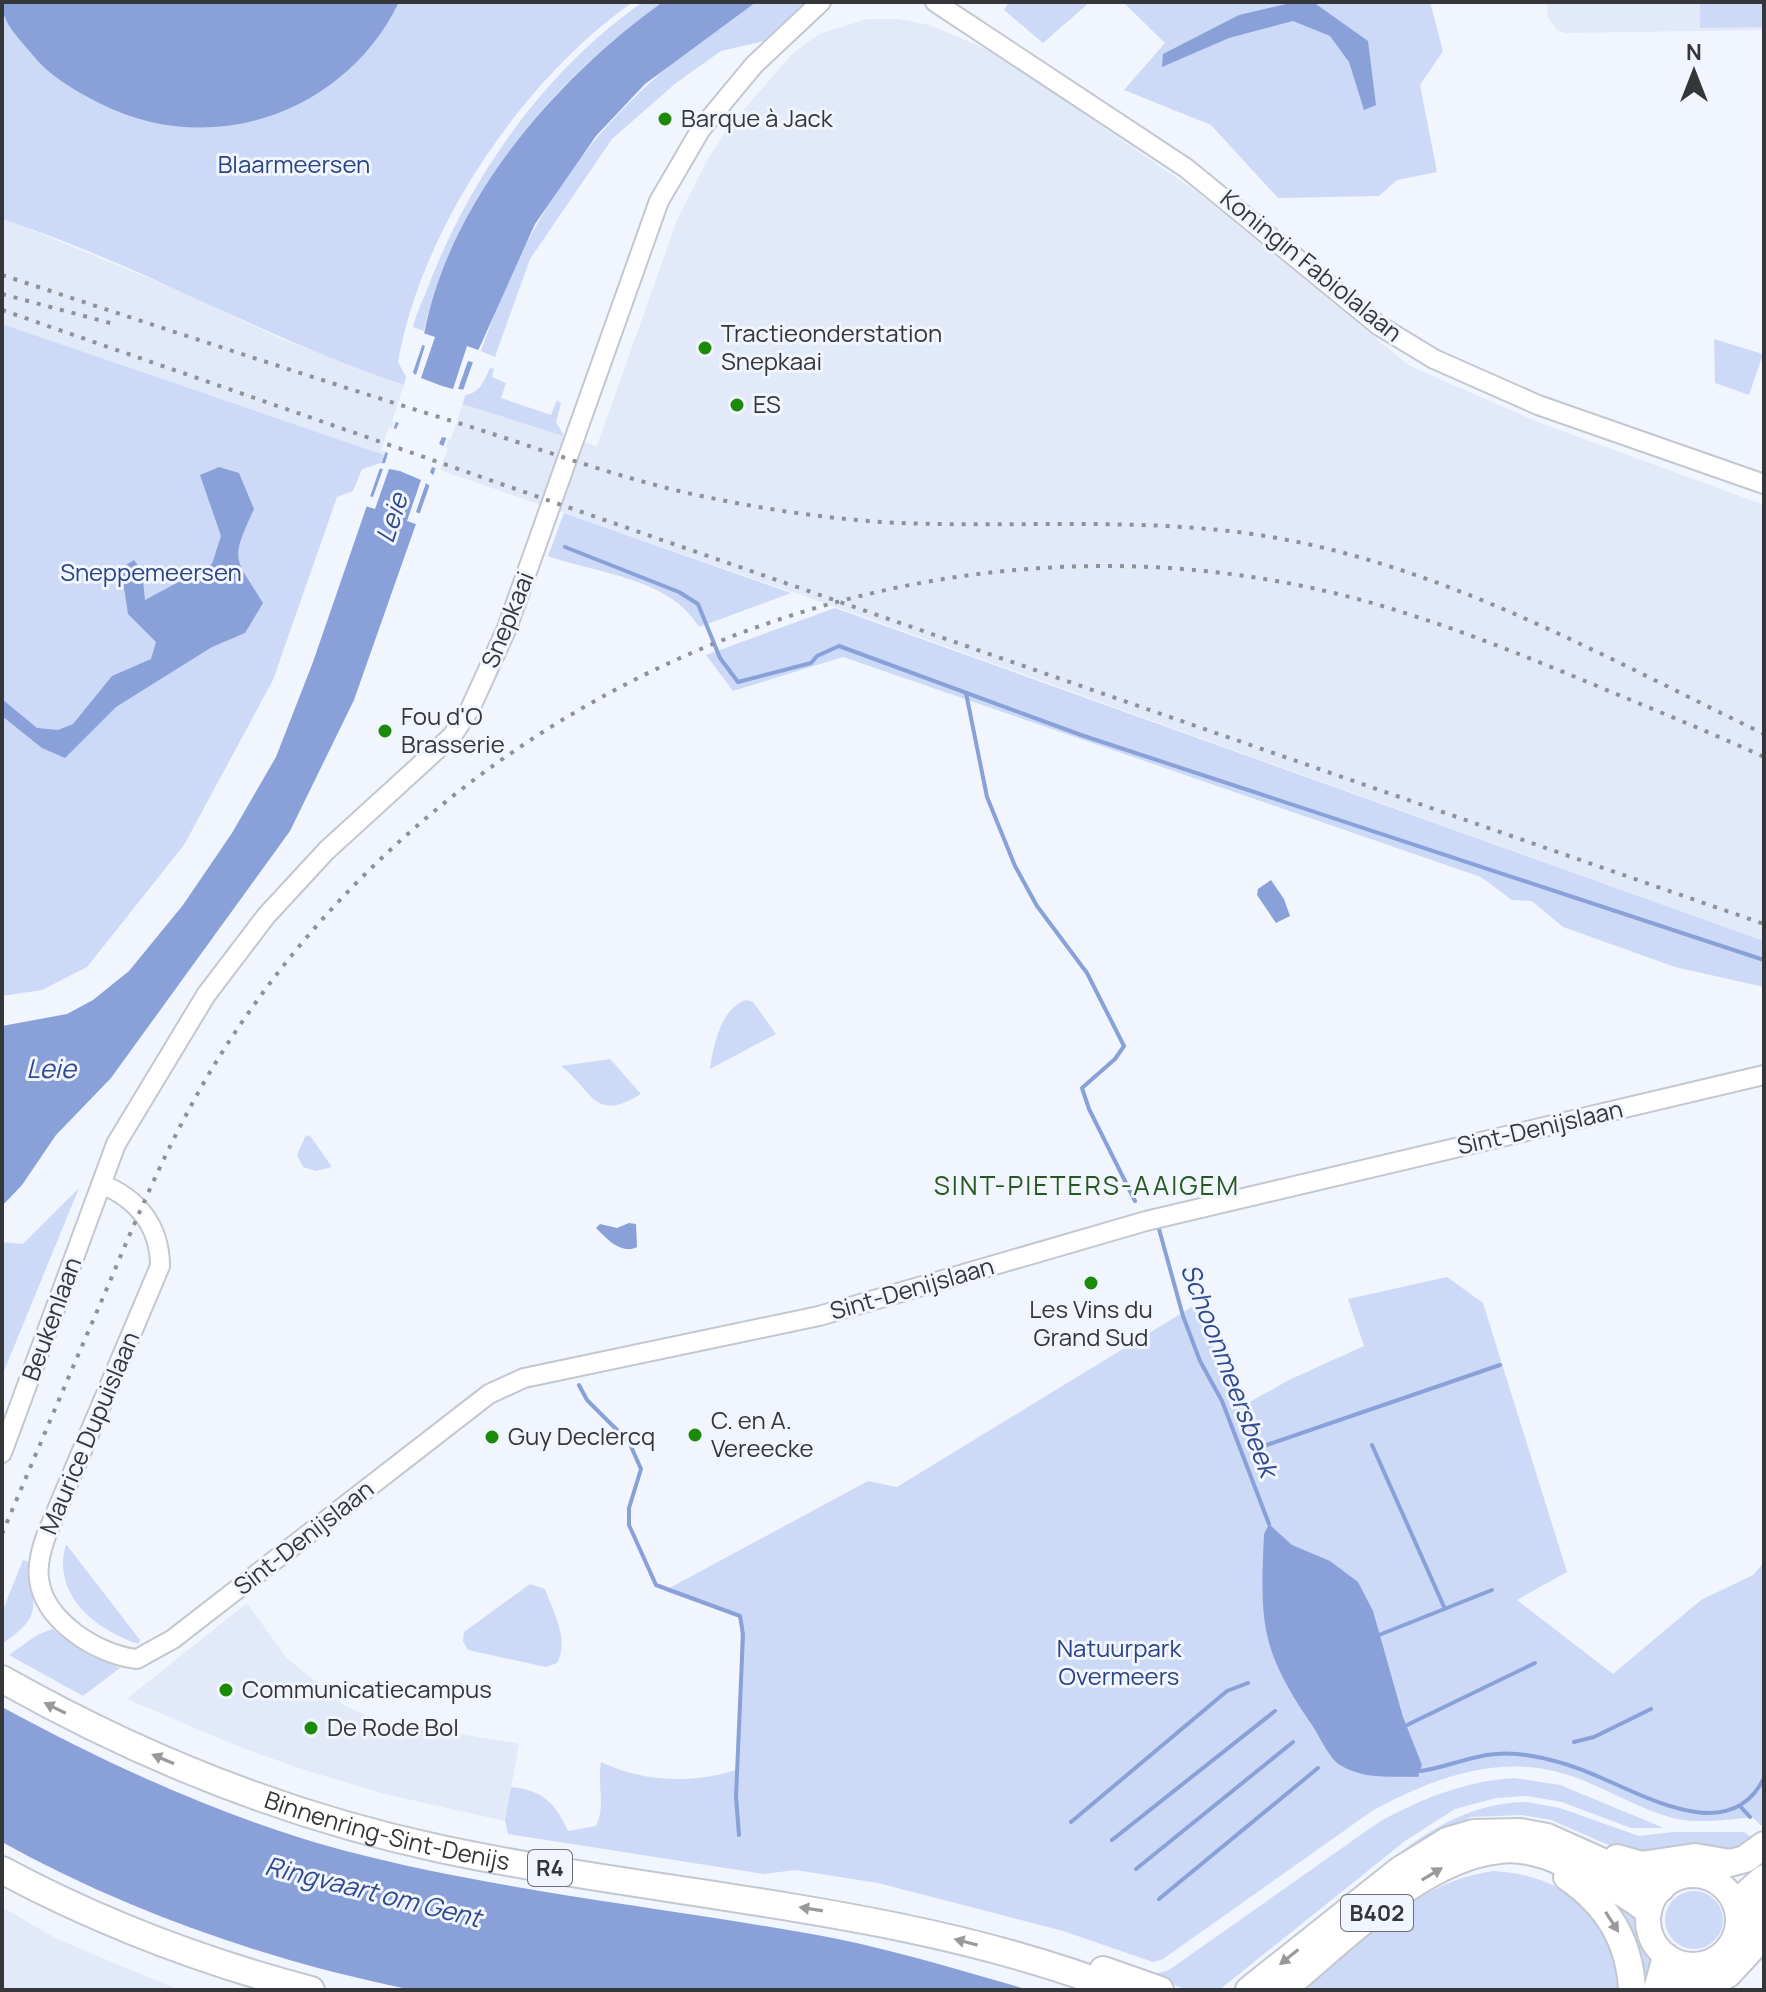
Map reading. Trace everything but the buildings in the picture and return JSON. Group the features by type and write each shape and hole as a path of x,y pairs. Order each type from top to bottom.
{"highway":[{"name":"Binnenring-Sint-Denijs","path":"2,1679 167,1761 292,1808 373,1832 505,1861 836,1913 944,1936 1041,1963 1121,1990"},
{"name":"B402","path":"1251,1989 1400,1870 1447,1841 1474,1833 1520,1832 1547,1837 1661,1888"},
{"path":"1583,1851 1600,1849 1641,1865 1687,1857 1730,1863 1745,1859 1764,1845"},
{"name":"B402","path":"1282,1990 1433,1872 1498,1850 1543,1854 1619,1890 1648,1911"},
{"path":"1483,1855 1542,1865 1562,1873 1596,1899 1624,1943 1632,1990"},
{"path":"2,1870 134,1932 311,1990"},
{"path":"2,1885 128,1947 249,1990"},
{"path":"1677,1990 1694,1978 1728,1974 1751,1949 1764,1893"},
{"path":"1657,1990 1666,1957"},
{"path":"1041,1963 1083,1963 1160,1990"}],"main road":[{"path":"1764,1857 1741,1874 1714,1879 1686,1875 1661,1888 1648,1911 1651,1937 1666,1957 1694,1978 1729,1948 1736,1936 1739,1899 1764,1877"},
{"path":"1714,1879 1725,1886 1737,1907"}],"street":[{"name":"Snepkaai","path":"101,1184 116,1144 183,1031 206,995 266,916 327,850 452,736 470,709 512,613 659,201 701,129 754,65 821,2"},
{"name":"Koningin Fabiolalaan","path":"935,2 1186,168 1378,325 1434,359 1538,405 1764,484"},
{"name":"Sint-Denijslaan","path":"137,1659 173,1639 489,1394 524,1378 819,1316 1146,1221 1764,1075"},
{"name":"Beukenlaan","path":"2,1453 101,1184"},
{"name":"Maurice Dupuislaan","path":"101,1184 125,1194 147,1220 156,1239 160,1266 46,1536 38,1577 46,1601 65,1623 105,1650 137,1659"}],"shaded area":[{"path":"1547,2 1764,2 1764,30 1566,33 1557,30 1548,17"},
{"path":"867,19 898,19 930,25 998,54 1197,192 1410,366 1538,422 1764,505 1764,941 856,614 437,469 462,404 597,446 677,220 708,159 730,125 793,53 819,34"},
{"path":"3,218 192,296 279,338 405,385 384,455 2,324"},
{"path":"247,1603 286,1657 342,1704 371,1718 519,1744 505,1821 385,1794 308,1771 242,1748 127,1699"},
{"path":"2,1907 57,1939 179,1990 2,1990"}],"green space":[{"name":"Blaarmeersen","path":"2,2 633,2 592,34 553,72 516,115 453,210 429,260 410,312 398,362 406,377 405,385 303,346 104,258 2,219"},
{"path":"643,2 665,2 595,56 563,87 507,155 482,193 462,232 432,302 424,331 413,327 445,246 466,205 515,128 574,59"},
{"path":"756,2 806,2 764,41 721,51 676,83 612,139 530,259 495,357 481,351 528,242 555,195 586,151 621,111 661,73"},
{"path":"1009,2 1090,2 1043,43 1004,10"},
{"path":"1123,2 1430,2 1443,51 1420,85 1437,172 1397,180 1379,196 1278,198 1211,125 1124,90 1165,43"},
{"path":"1700,2 1764,2 1764,27 1700,28"},
{"name":"Sneppemeersen","path":"2,324 384,455 381,463 362,469 353,491 337,497 273,680 184,845 87,967 42,990 2,996"},
{"path":"1714,339 1763,354 1749,395 1715,383"},
{"path":"490,368 494,369 492,377 506,383 501,398 551,415 557,400 561,404 556,422 564,436 462,404 465,395 481,386"},
{"path":"564,513 791,593 699,627 686,611 652,588 548,556"},
{"path":"835,608 1764,941 1764,987 1675,967 1563,927 1532,901 1512,900 1481,877 843,657 733,691 706,655"},
{"path":"746,1000 753,1002 776,1034 710,1069 724,1019 737,1004"},
{"path":"610,1059 641,1094 613,1106 595,1100 561,1066"},
{"path":"306,1135 311,1137 332,1167 316,1171 303,1167 297,1155"},
{"path":"79,1188 2,1376 2,1242 23,1244"},
{"name":"Natuurpark Overmeers","path":"1447,1277 1483,1303 1567,1572 1517,1600 1613,1674 1701,1600 1753,1575 1764,1562 1764,1828 1752,1817 1702,1821 1673,1818 1579,1779 1540,1768 1514,1766 1465,1773 1417,1789 1372,1811 1163,1959 1153,1962 1063,1931 878,1883 795,1870 764,1874 508,1834 505,1821 511,1787 532,1791 547,1800 568,1831 596,1826 601,1803 601,1762 633,1774 667,1779 702,1777 736,1770 741,1683 740,1617 664,1591 868,1481 897,1487 1195,1305 1239,1408 1289,1380 1364,1346 1348,1299"},
{"path":"66,1544 140,1640 139,1644 107,1630 80,1608 65,1579 63,1562"},
{"path":"23,1560 29,1562 33,1610 24,1626 2,1644 2,1612"},
{"path":"530,1584 545,1589 556,1616 562,1645 557,1663 546,1667 468,1650 463,1641 464,1632"},
{"path":"52,1629 89,1655 120,1668 83,1696 9,1655 37,1635"},
{"path":"1515,1778 1560,1785 1664,1828 1631,1828 1562,1802 1527,1796 1496,1798 1455,1809 1405,1841 1219,1990 1188,1990 1148,1976 1169,1970 1379,1822 1445,1792"},
{"path":"1527,1802 1560,1808 1639,1836 1673,1832 1744,1832 1757,1841 1742,1851 1664,1855 1620,1850 1551,1820 1521,1815 1471,1817 1420,1842 1348,1895 1409,1846 1452,1820 1500,1804"},
{"path":"1494,1871 1542,1881 1582,1904 1609,1941 1619,1990 1310,1990 1309,1985 1372,1930 1417,1899 1441,1886"},
{"path":"1694,1891 1714,1900 1723,1920 1714,1940 1694,1949 1674,1940 1665,1920 1674,1900"},
{"path":"1599,1896 1642,1914 1645,1939 1659,1959 1651,1990 1637,1990"}],"water":[{"path":"2,2 399,2 375,41 345,73 310,98 270,116 228,126 185,127 142,120 99,103 62,82 38,61 16,35 5,17"},
{"name":"Leie","path":"663,2 756,2 645,84 596,136 535,224 473,362 354,700 290,831 111,1078 56,1135 22,1185 2,1206 2,1026 67,1014 93,1000 129,971 183,905 232,833 276,757 313,662 422,346 434,295 453,245 478,197 544,109 582,69"},
{"path":"1295,2 1313,2 1368,41 1376,105 1364,110 1349,62 1330,36 1293,21 1229,38 1162,67 1163,54 1239,15"},
{"path":"219,467 239,473 254,509 238,550 241,567 263,603 245,633 212,647 116,707 65,758 42,748 2,716 2,699 37,728 58,730 73,724 112,676 151,659 156,642 128,614 121,568 134,560 142,571 145,600 212,564 221,536 200,475"},
{"path":"1271,880 1284,899 1290,916 1276,923 1257,895 1258,889"},
{"path":"629,1223 636,1224 637,1247 631,1249 615,1245 596,1228 600,1224 617,1228"},
{"path":"1269,1524 1292,1545 1330,1561 1358,1582 1373,1611 1403,1717 1422,1765 1418,1777 1368,1775 1340,1765 1328,1752 1295,1699 1273,1655 1264,1614 1264,1534"},
{"name":"Ringvaart om Gent","path":"2,1707 84,1750 210,1806 342,1850 515,1887 834,1938 919,1958 1029,1990 413,1990 307,1965 150,1912 2,1842"}],"pier":[{"path":"420,332 435,337 421,378 442,386 453,389 467,346 481,351 476,363 468,361 458,389 467,390 451,439 442,437 439,444 448,448 440,470 432,467 430,472 434,489 426,483 416,512 425,516 421,526 407,521 421,480 400,471 389,469 375,509 362,505 365,495 373,497 383,469 375,468 376,464 385,463 388,453 381,450 389,427 396,429 399,423 392,421 409,370 416,375 425,346 418,343"}],"waterway":[{"path":"565,547 679,592 698,604 720,658 738,682 811,663 817,656 839,646 1081,735 1764,960"},
{"name":"Schoonmeersbeek","path":"966,693 987,797 1015,866 1037,906 1087,973 1124,1046 1115,1059 1082,1088 1089,1109 1135,1201"},
{"name":"Schoonmeersbeek","path":"1159,1229 1183,1316 1200,1361 1222,1401 1269,1524"},
{"path":"1255,1449 1500,1365"},
{"path":"579,1385 587,1400 629,1442 641,1469 629,1508 629,1525 656,1585 740,1616 743,1634 736,1797 739,1835"},
{"path":"1372,1445 1445,1609"},
{"path":"1379,1635 1492,1590"},
{"path":"1407,1725 1535,1663"},
{"path":"1071,1822 1227,1691 1248,1683"},
{"path":"1574,1742 1594,1737 1651,1709"},
{"path":"1112,1840 1275,1711"},
{"path":"1136,1869 1293,1742"},
{"name":"Schoonmeersbeek","path":"1421,1771 1492,1754 1529,1755 1574,1767 1668,1806 1712,1813 1732,1809 1750,1798 1764,1778"},
{"path":"1159,1899 1318,1768"},
{"name":"Schoonmeersbeek","path":"1740,1806 1750,1817"}],"railway":[{"path":"2,275 591,466 716,499 798,513 881,522 1117,524 1212,529 1326,548 1391,567 1519,616 1764,734"},
{"path":"2,294 114,324"},
{"path":"2,310 1764,924"},
{"path":"2,1534 133,1227 178,1130 232,1037 325,917 434,812 556,724 690,654 831,604 979,574 1130,566 1282,582 1398,611 1511,651 1764,757"}],"place":[{"name":"Barque à Jack","path":"665,119"},
{"name":"Tractieonderstation Snepkaai","path":"705,348"},
{"name":"ES","path":"737,405"},
{"name":"Fou d'O Brasserie","path":"385,731"},
{"name":"Les Vins du Grand Sud","path":"1091,1283"},
{"name":"C. en A. Vereecke","path":"695,1435"},
{"name":"Guy Declercq","path":"492,1437"},
{"name":"Communicatiecampus","path":"226,1690"},
{"name":"De Rode Bol","path":"311,1728"}],"district":[{"name":"SINT-PIETERS-AAIGEM","path":"1087,1186"}]}
